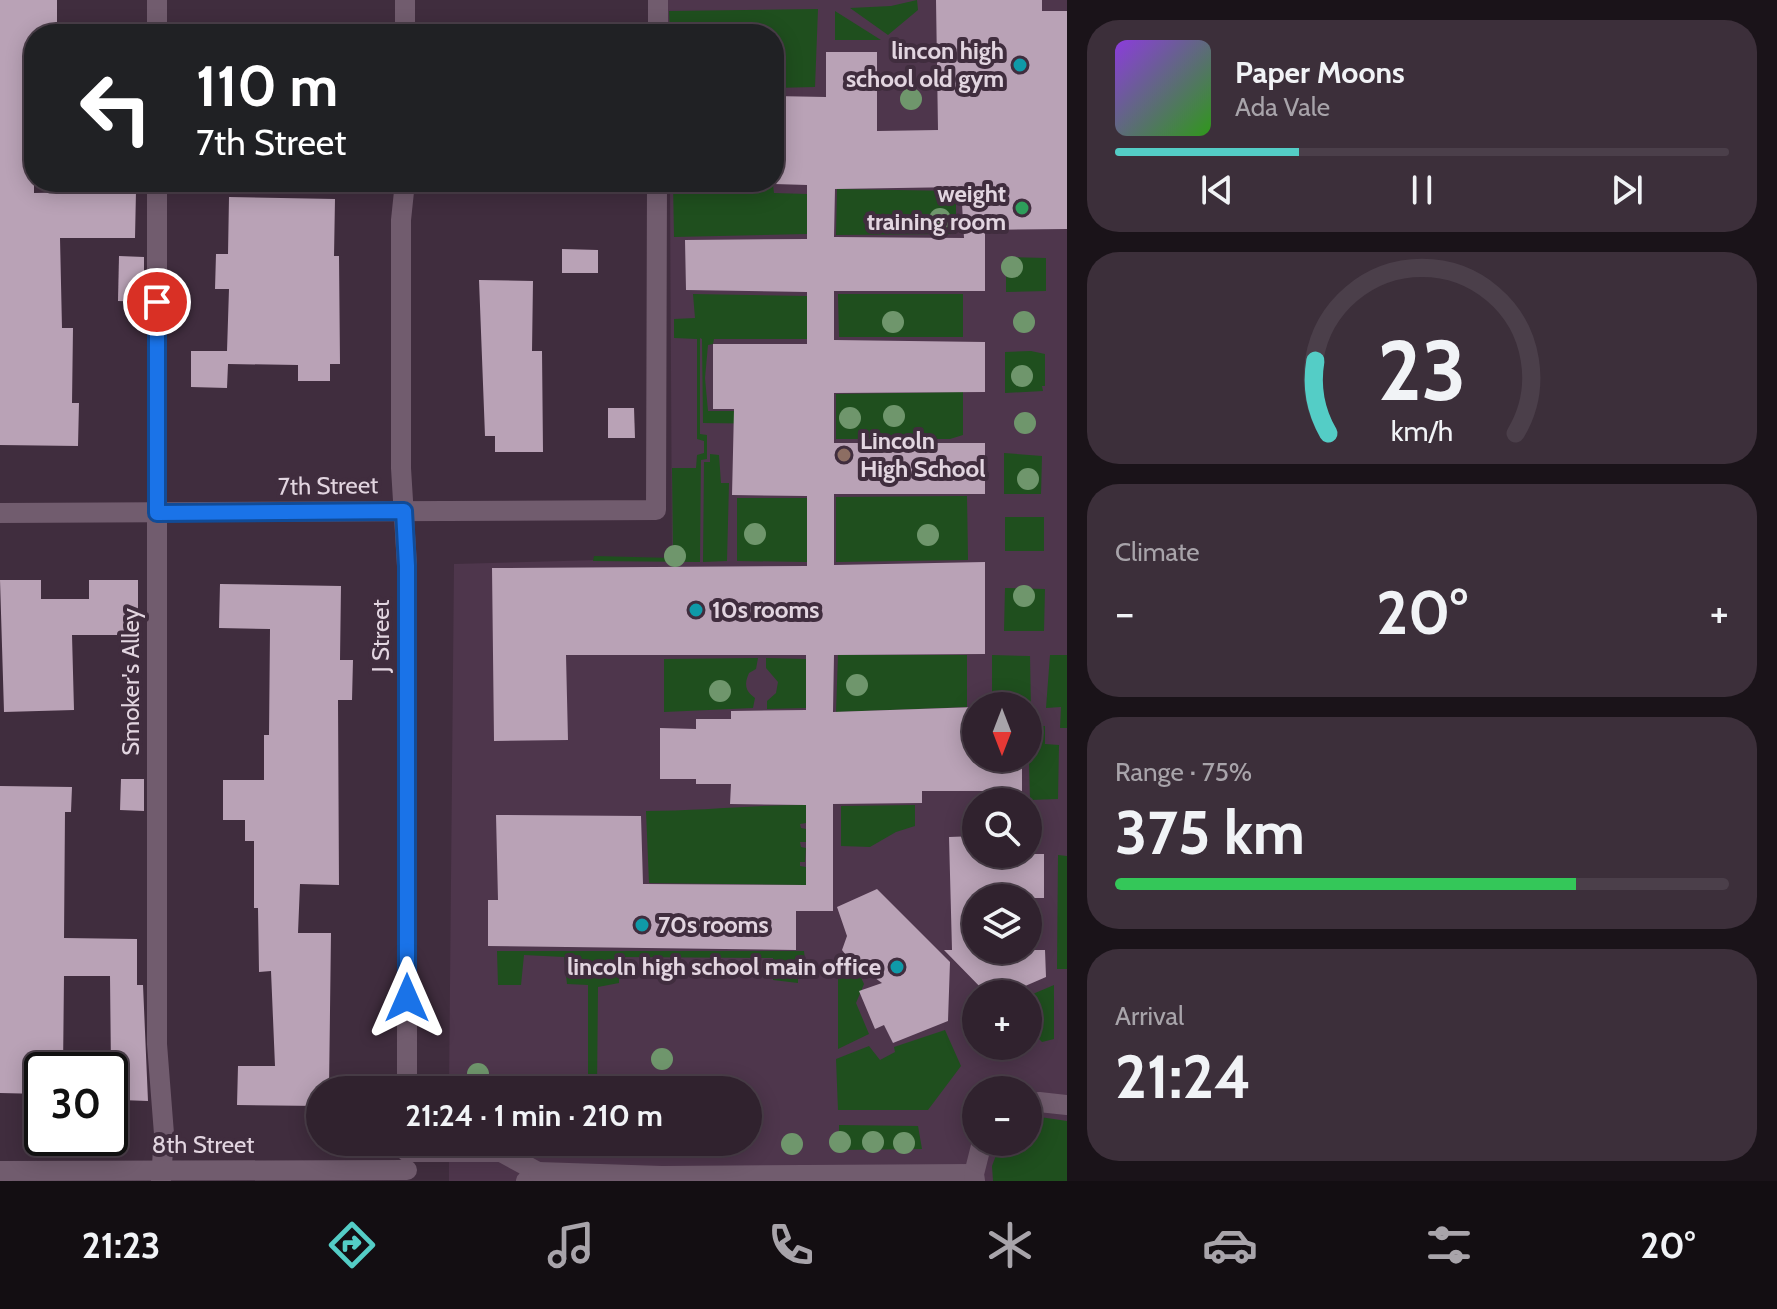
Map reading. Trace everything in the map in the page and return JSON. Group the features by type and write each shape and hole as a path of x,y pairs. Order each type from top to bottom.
{"street":[{"path":"157,0 157,24"},
{"path":"405,0 405,24"},
{"path":"658,0 658,24"},
{"name":"Smoker's Alley","path":"157,192 157,1044 164,1134 161,1176"},
{"name":"J Street","path":"404,192 401,220 407,566 407,1076"},
{"name":"7th Street","path":"0,513 656,510 657,192"},
{"path":"1042,1102 1067,1105"},
{"name":"8th Street","path":"0,1171 161,1176 501,1152 532,1177"},
{"path":"532,1177 975,1177 979,1156"}],"shaded area":[{"name":"Lincoln High School","path":"666,0 1067,0 1067,1181 449,1181 449,1156 762,1156 762,1076 449,1076 454,564 672,558 670,192 784,192 784,24 667,24"}],"green space":[{"path":"917,0 918,10 888,35 850,8 891,6"},
{"path":"818,9 815,87 784,88 784,24 670,24 669,11"},
{"path":"835,11 881,40 835,40"},
{"path":"837,189 956,191 956,234 836,235"},
{"path":"673,192 807,194 807,234 674,237"},
{"path":"1006,257 1046,258 1046,291 1006,292"},
{"path":"693,294 807,296 807,339 714,339 713,344 708,345 705,378 708,411 807,411 783,424 703,423 700,338 700,434 707,435 707,459 701,460 700,562 593,561 594,556 673,558 672,468 696,468 697,455 704,453 704,441 697,439 697,339 674,338 674,319 695,318"},
{"path":"838,294 963,294 963,337 839,337"},
{"path":"1005,352 1045,354 1043,391 1005,393"},
{"path":"963,392 963,435 950,439 836,439 836,394"},
{"path":"1004,453 1042,456 1041,494 1004,494"},
{"path":"710,454 719,455 721,483 729,483 727,561 703,562 704,462 710,462"},
{"path":"967,496 968,560 836,562 836,497"},
{"path":"737,498 807,498 807,562 737,561"},
{"path":"1005,517 1044,517 1044,551 1005,551"},
{"path":"1005,588 1045,589 1044,631 1004,631"},
{"path":"838,655 967,655 967,692 962,692 962,707 836,712"},
{"path":"992,655 1030,656 1031,692 992,692"},
{"path":"1050,655 1067,655 1067,728 1060,728 1061,707 1046,708"},
{"path":"758,658 756,669 749,673 746,684 747,690 755,698 753,708 664,712 664,659"},
{"path":"766,658 806,659 806,708 767,709 767,701 776,693 778,682 766,668"},
{"path":"1042,726 1045,726 1045,744 1059,745 1058,799 1042,800 1042,788 1030,788 1029,772 1042,772"},
{"path":"806,805 806,823 800,824 801,828 806,829 806,842 800,842 801,847 806,848 805,862 800,862 800,866 806,867 806,885 649,883 646,811"},
{"path":"915,805 915,826 896,832 870,847 841,846 841,806"},
{"path":"1058,855 1067,856 1067,969 1057,969"},
{"path":"497,951 804,951 805,960 798,959 798,963 805,965 805,970 798,971 804,974 805,979 798,979 798,983 773,980 773,958 619,957 619,983 598,987 597,1076 588,1076 588,985 567,984 564,957 524,955 521,985 498,985"},
{"path":"857,969 864,984 856,1003 869,1034 838,1049 838,979"},
{"path":"1054,985 1054,1039 1042,1042 1042,990"},
{"path":"945,1030 961,1066 928,1110 838,1110 836,1059 869,1046 880,1060 895,1052 894,1047"},
{"path":"1042,1117 1067,1121 1067,1181 993,1181 992,1166 996,1156 1042,1156"},
{"path":"839,1125 918,1126 922,1149 839,1150"}],"building":[{"path":"0,0 57,0 57,24 24,24 24,192 136,192 135,238 60,238 62,328 73,328 72,403 79,403 78,446 0,445"},
{"path":"936,0 1042,0 1042,11 1067,11 1067,229 985,230 985,291 834,291 834,340 985,342 985,392 834,393 834,443 985,443 985,494 834,494 834,565 985,562 985,654 834,655 833,712 962,707 962,772 1022,772 1022,788 922,791 922,803 833,804 833,911 796,911 796,950 488,946 488,900 498,900 496,815 641,816 643,884 806,885 806,805 730,804 731,784 696,784 696,779 660,779 660,728 696,729 696,719 731,719 731,711 806,710 806,655 566,655 568,740 494,741 492,568 807,566 807,496 732,495 734,409 713,409 713,344 807,344 807,292 686,290 685,240 807,239 807,185 784,184 784,96 826,97 826,52 877,52 877,131 938,130","holes":["961,187 964,238 834,237 835,189"]},
{"path":"229,197 335,199 334,256 339,256 340,364 330,364 330,381 298,381 298,365 228,364 227,388 191,387 191,351 227,351 229,289 215,289 216,254 228,254"},
{"path":"562,249 598,250 598,273 562,273"},
{"path":"119,256 144,257 144,302 118,301"},
{"path":"479,280 533,281 532,351 542,351 543,452 495,452 495,436 485,436"},
{"path":"608,408 634,408 635,438 608,438"},
{"path":"0,580 41,580 41,599 89,599 89,580 138,580 138,635 72,635 74,710 4,712"},
{"path":"220,584 341,586 340,660 353,660 352,700 338,700 339,885 300,884 298,933 331,933 329,1076 306,1076 306,1106 237,1105 238,1066 275,1066 271,971 259,972 258,908 254,908 254,841 245,841 245,820 223,820 223,780 264,780 264,735 269,735 270,629 219,628"},
{"path":"121,779 144,779 144,811 120,810"},
{"path":"0,786 72,787 71,812 65,812 64,938 137,939 137,985 143,985 148,1101 128,1100 128,1052 111,1052 110,976 64,976 63,1052 24,1052 24,1094 0,1093"},
{"path":"949,837 962,837 962,868 1042,868 1044,854 1044,898 1042,884 962,884 962,964 1042,964 1042,950 1045,950 1046,977 1039,980 973,980 944,950 952,950"},
{"name":"lincoln high school main office","path":"877,889 950,962 948,1021 893,1043 884,1025 875,1029 859,991 882,983 849,959 842,950 847,936 837,907"}],"place":[{"name":"lincon high school old gym","path":"1020,65"},
{"name":"weight training room","path":"1022,208"},
{"name":"Lincoln High School","path":"844,455"},
{"name":"10s rooms","path":"696,610"},
{"name":"70s rooms","path":"642,925"},
{"name":"lincoln high school main office","path":"897,967"}],"route":[{"path":"157,302 157,513 404,511 407,566 407,998"}]}
